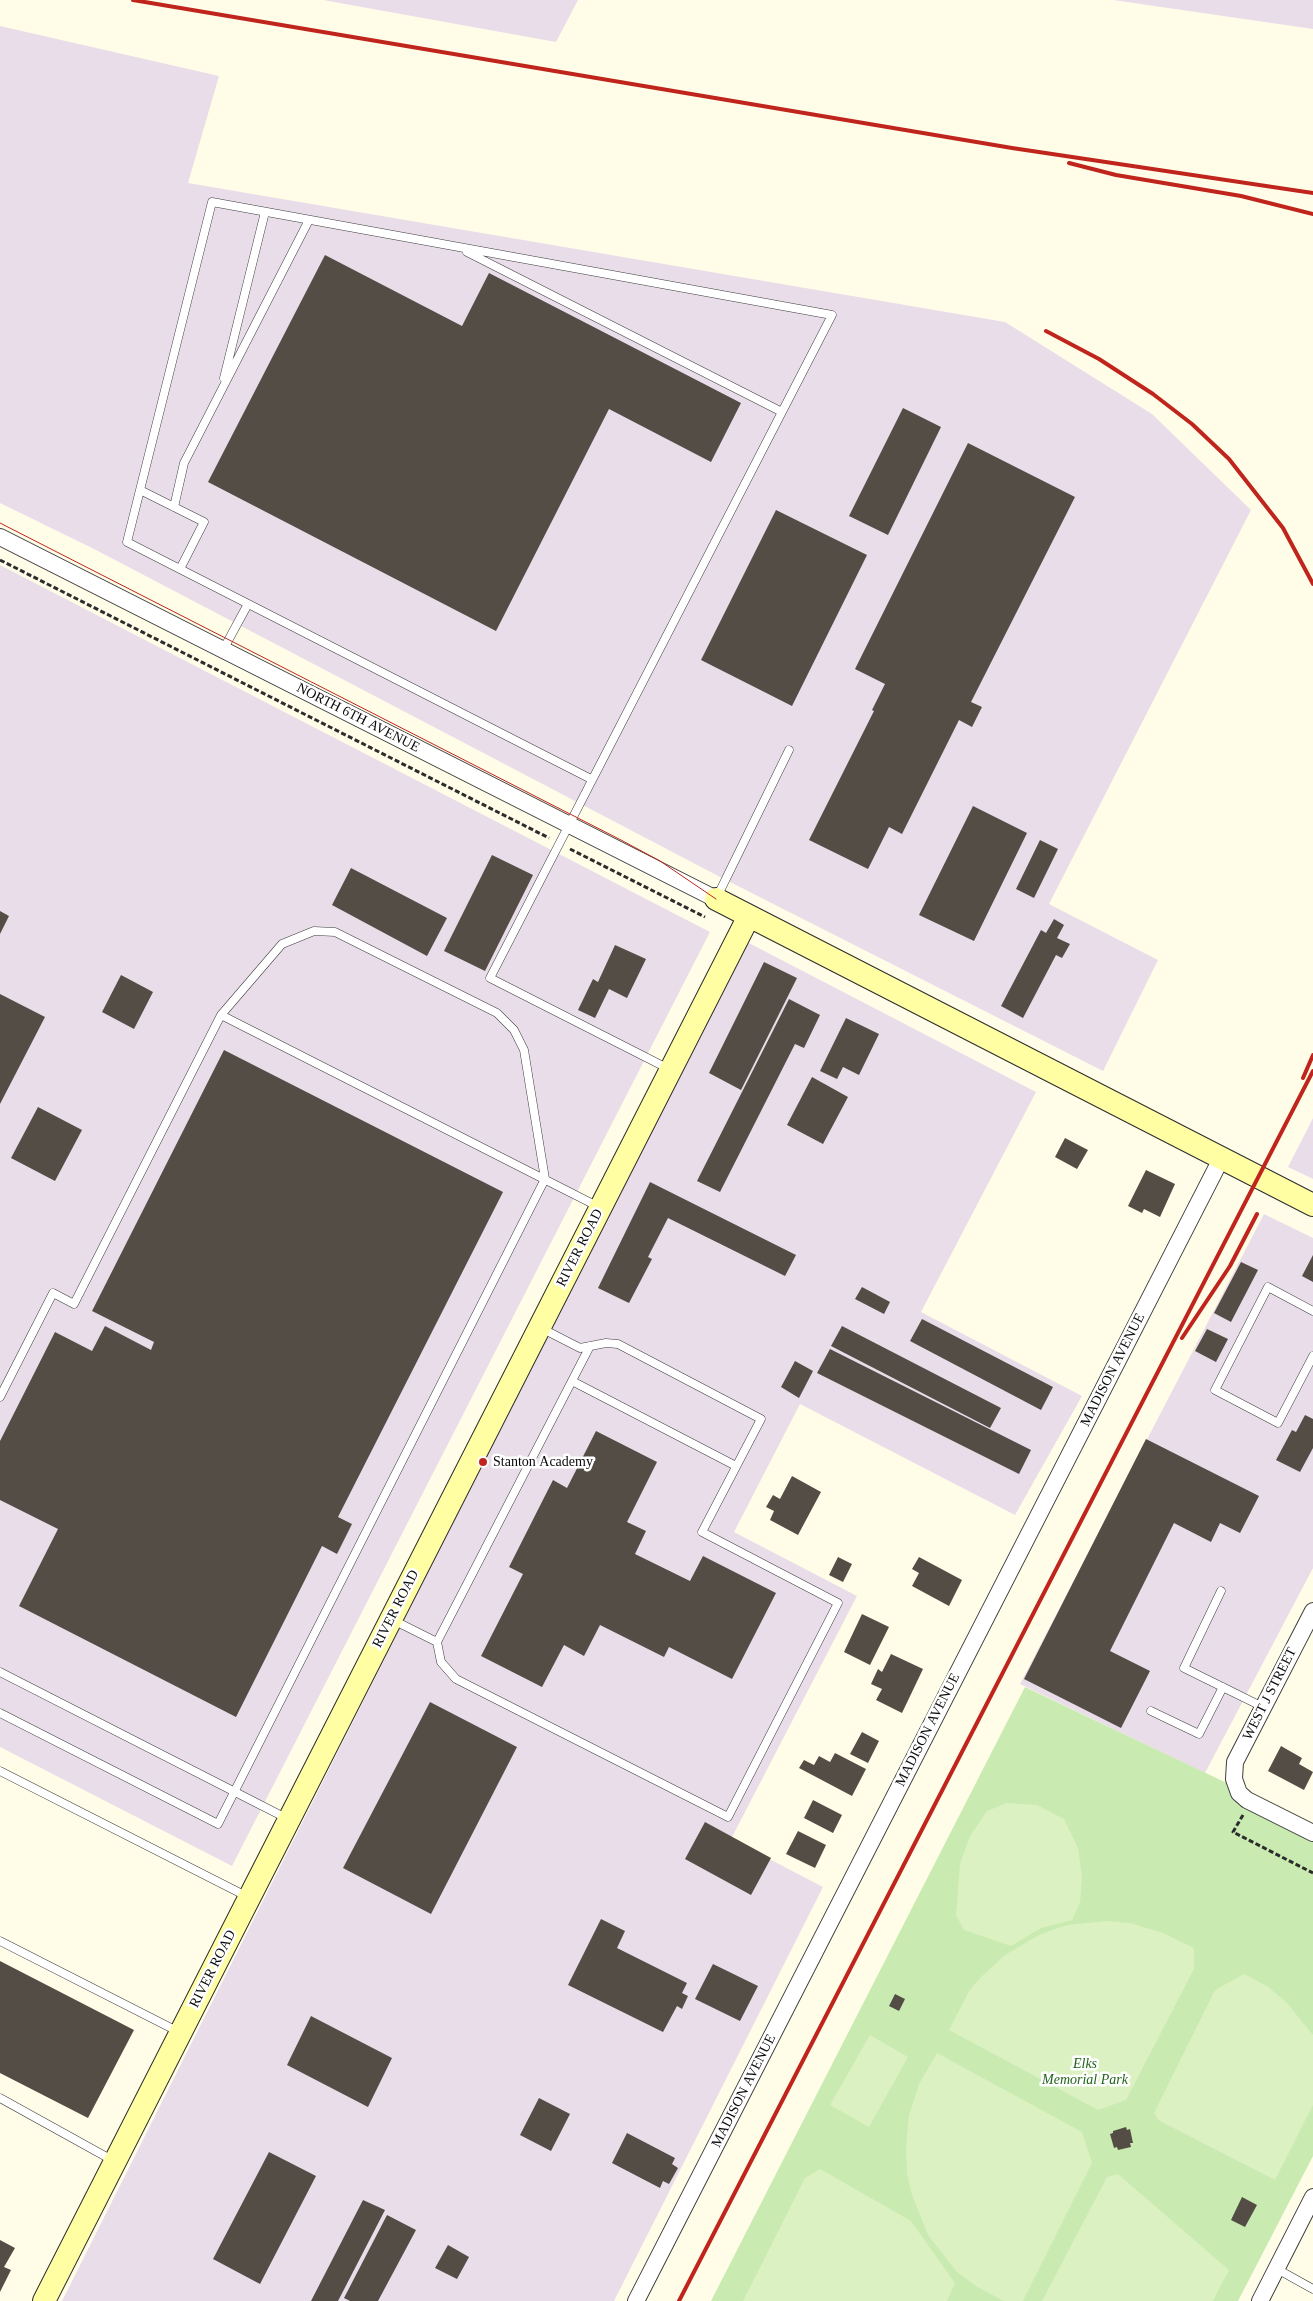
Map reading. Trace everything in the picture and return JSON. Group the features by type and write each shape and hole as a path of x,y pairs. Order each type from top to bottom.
{"street":[{"name":"NORTH 6TH AVENUE","path":"0,537 716,899"},
{"path":"716,899 744,925 1313,1205"},
{"name":"RIVER ROAD","path":"44,2301 744,925"},
{"name":"MADISON AVENUE","path":"636,2301 1221,1160"},
{"name":"WEST J STREET","path":"1250,1802 1239,1793 1234,1779 1235,1762 1313,1611"},
{"path":"1250,1802 1313,1833"},
{"path":"1260,2301 1313,2197"}],"lane":[{"path":"591,779 127,542 212,202 832,316 591,779 490,978 671,1070"},
{"path":"221,390 265,212"},
{"path":"174,507 184,463 309,220"},
{"path":"459,247 782,412"},
{"path":"140,490 204,522 180,569"},
{"path":"223,650 248,604"},
{"path":"716,899 789,750"},
{"path":"0,1397 2,1386 53,1293 74,1304 221,1014 282,944 314,931 335,932 497,1013 514,1030 524,1050 545,1179 218,1824 0,1713"},
{"path":"221,1014 600,1207"},
{"path":"1313,1311 1268,1288 1215,1390 1278,1423 1313,1356"},
{"path":"539,1327 580,1348 606,1342 618,1344 761,1419 702,1532 838,1603 728,1817 456,1679 441,1662 437,1642 590,1346"},
{"path":"572,1380 736,1466"},
{"path":"1221,1591 1184,1668 1263,1707"},
{"path":"391,1619 437,1642"},
{"path":"0,1672 289,1819"},
{"path":"1151,1711 1199,1734 1223,1687"},
{"path":"0,1770 249,1898"},
{"path":"0,1941 181,2032"},
{"path":"0,2098 115,2162"},
{"path":"1277,2269 1313,2289"}],"path":[{"path":"0,560 558,843 744,925"},
{"path":"1250,1802 1233,1832 1313,1873"}],"shaded area":[{"path":"323,0 578,0 556,42"},
{"path":"1113,0 1313,0 1313,29"},
{"path":"0,26 219,76 188,183 1005,322 1152,414 1251,510 1049,904 1158,960 1103,1071 722,878 94,549 0,503"},
{"path":"0,565 710,932 232,1866 0,1747"},
{"path":"745,941 1036,1092 921,1312 1082,1396 1015,1515 800,1404 734,1532 857,1596 731,1839 823,1887 614,2301 62,2301"},
{"path":"1313,1118 1313,1179 1288,1167"},
{"path":"1264,1214 1313,1238 1313,1568 1205,1773 1020,1684"}],"green space":[{"name":"Elks Memorial Park","path":"1025,1687 1313,1824 1313,2156 1238,2301 711,2301"},
{"path":"1007,1803 1037,1805 1064,1819 1078,1848 1082,1877 1080,1903 1072,1920 1041,1928 1011,1946 964,1930 956,1915 960,1864 970,1836 987,1811"},
{"path":"1106,1921 1130,1923 1163,1933 1194,1948 1194,1969 1126,2100 1098,2110 949,2030 969,1991 1005,1955 1039,1935 1055,1929 1068,1925"},
{"path":"1244,1974 1267,1986 1287,2003 1313,2035 1313,2105 1275,2180 1158,2120 1154,2113 1215,1990"},
{"path":"870,2035 908,2057 869,2127 830,2105"},
{"path":"937,2053 1082,2132 1092,2163 1023,2301 1004,2301 977,2287 956,2271 928,2235 912,2195 907,2174 906,2145 909,2115 919,2084"},
{"path":"820,2169 911,2221 955,2283 947,2301 743,2301 805,2178"},
{"path":"1118,2174 1229,2270 1213,2301 1042,2301 1107,2177"}],"building":[{"path":"325,255 462,326 489,273 741,403 711,462 609,409 496,631 208,482"},
{"path":"903,408 941,427 888,535 849,516"},
{"path":"968,443 1075,497 971,702 982,707 972,727 959,720 902,834 889,827 868,869 809,840 874,711 872,710 885,684 855,669"},
{"path":"776,510 867,555 792,706 701,660"},
{"path":"973,806 1027,833 974,941 919,915"},
{"path":"1040,840 1058,849 1034,898 1016,889"},
{"path":"492,855 533,875 485,971 444,951"},
{"path":"351,868 447,918 427,956 332,905"},
{"path":"0,911 9,916 0,934"},
{"path":"1054,919 1064,925 1057,938 1070,944 1062,958 1056,955 1023,1018 1001,1006 1041,930 1046,933"},
{"path":"615,945 646,959 627,998 609,989 595,1018 578,1010 593,979 598,982"},
{"path":"764,962 797,978 741,1090 709,1073"},
{"path":"121,975 153,992 134,1029 102,1012"},
{"path":"0,994 45,1017 0,1104"},
{"path":"789,999 820,1015 804,1048 795,1044 720,1192 697,1181"},
{"path":"846,1018 879,1034 859,1075 843,1067 837,1079 820,1071"},
{"path":"224,1050 503,1192 338,1517 352,1524 337,1554 322,1546 236,1717 19,1606 58,1529 0,1500 0,1441 55,1332 92,1351 105,1326 151,1350 154,1342 92,1311"},
{"path":"812,1077 848,1097 823,1144 787,1125"},
{"path":"38,1107 82,1130 55,1181 11,1158"},
{"path":"1065,1138 1088,1150 1077,1169 1055,1157"},
{"path":"1146,1170 1175,1184 1160,1217 1144,1209 1142,1213 1128,1206"},
{"path":"650,1182 796,1255 785,1276 668,1218 648,1257 652,1259 629,1303 598,1288"},
{"path":"1313,1255 1313,1282 1302,1276"},
{"path":"1241,1262 1258,1270 1231,1322 1214,1313"},
{"path":"862,1287 890,1302 884,1314 855,1299"},
{"path":"922,1319 1053,1387 1041,1410 910,1341"},
{"path":"842,1326 1001,1408 990,1428 831,1346"},
{"path":"1207,1329 1228,1339 1216,1362 1195,1351"},
{"path":"830,1349 1031,1450 1019,1474 817,1373"},
{"path":"795,1361 813,1371 799,1398 781,1387"},
{"path":"1305,1415 1313,1419 1313,1448 1300,1472 1276,1460 1292,1430 1296,1432"},
{"path":"596,1431 657,1462 627,1522 646,1531 635,1554 690,1581 703,1556 776,1593 732,1679 669,1647 664,1657 600,1625 584,1656 564,1645 542,1687 481,1656 523,1574 509,1567 553,1480 567,1488"},
{"path":"1146,1439 1259,1496 1240,1533 1220,1523 1211,1542 1174,1523 1110,1651 1150,1671 1121,1728 1024,1679"},
{"path":"792,1476 821,1492 798,1535 770,1520 774,1511 766,1507 773,1495 780,1499"},
{"path":"838,1557 852,1564 843,1582 829,1575"},
{"path":"919,1557 962,1580 949,1606 912,1586 919,1573 912,1569"},
{"path":"862,1614 889,1627 870,1665 844,1652"},
{"path":"891,1654 923,1669 902,1713 876,1700 882,1689 871,1684 878,1669 882,1672"},
{"path":"430,1702 517,1747 431,1914 343,1868"},
{"path":"862,1732 879,1741 868,1763 850,1754"},
{"path":"1281,1746 1302,1758 1299,1764 1313,1772 1304,1790 1268,1771"},
{"path":"835,1753 866,1769 852,1796 799,1768 804,1760 814,1765 819,1756 830,1762"},
{"path":"813,1800 842,1815 833,1833 804,1818"},
{"path":"705,1822 771,1858 751,1895 685,1859"},
{"path":"798,1831 826,1845 815,1868 786,1854"},
{"path":"601,1919 625,1931 617,1948 687,1983 682,1993 688,1996 682,2009 677,2006 663,2032 568,1985"},
{"path":"0,1961 134,2030 88,2118 0,2073"},
{"path":"713,1964 758,1986 740,2021 695,1999"},
{"path":"895,1994 905,1999 899,2011 889,2006"},
{"path":"311,2016 392,2058 368,2107 287,2065"},
{"path":"539,2098 570,2114 551,2151 520,2135"},
{"path":"1126,2127 1127,2130 1130,2129 1133,2143 1130,2143 1131,2147 1118,2150 1117,2147 1114,2148 1110,2134 1113,2131"},
{"path":"627,2133 675,2158 672,2164 678,2168 669,2184 663,2181 660,2188 612,2163"},
{"path":"269,2152 316,2176 260,2284 213,2259"},
{"path":"1242,2197 1257,2205 1245,2227 1231,2220"},
{"path":"363,2200 385,2210 338,2301 311,2301"},
{"path":"387,2215 416,2230 378,2301 350,2301 344,2298"},
{"path":"0,2240 15,2248 4,2267 11,2270 0,2292"},
{"path":"448,2245 469,2257 457,2279 435,2268"}],"tram line":[{"path":"0,523 621,840 660,861 716,899"}],"railway":[{"path":"133,0 1012,148 1313,193"},
{"path":"1069,163 1116,175 1241,196 1313,214"},
{"path":"1046,331 1099,359 1153,394 1192,424 1229,459 1283,528 1313,584"},
{"path":"1303,1078 1313,1055"},
{"path":"679,2301 1313,1071"},
{"path":"1182,1338 1230,1266 1257,1214"}],"place":[{"name":"Stanton Academy","path":"483,1462"}]}
